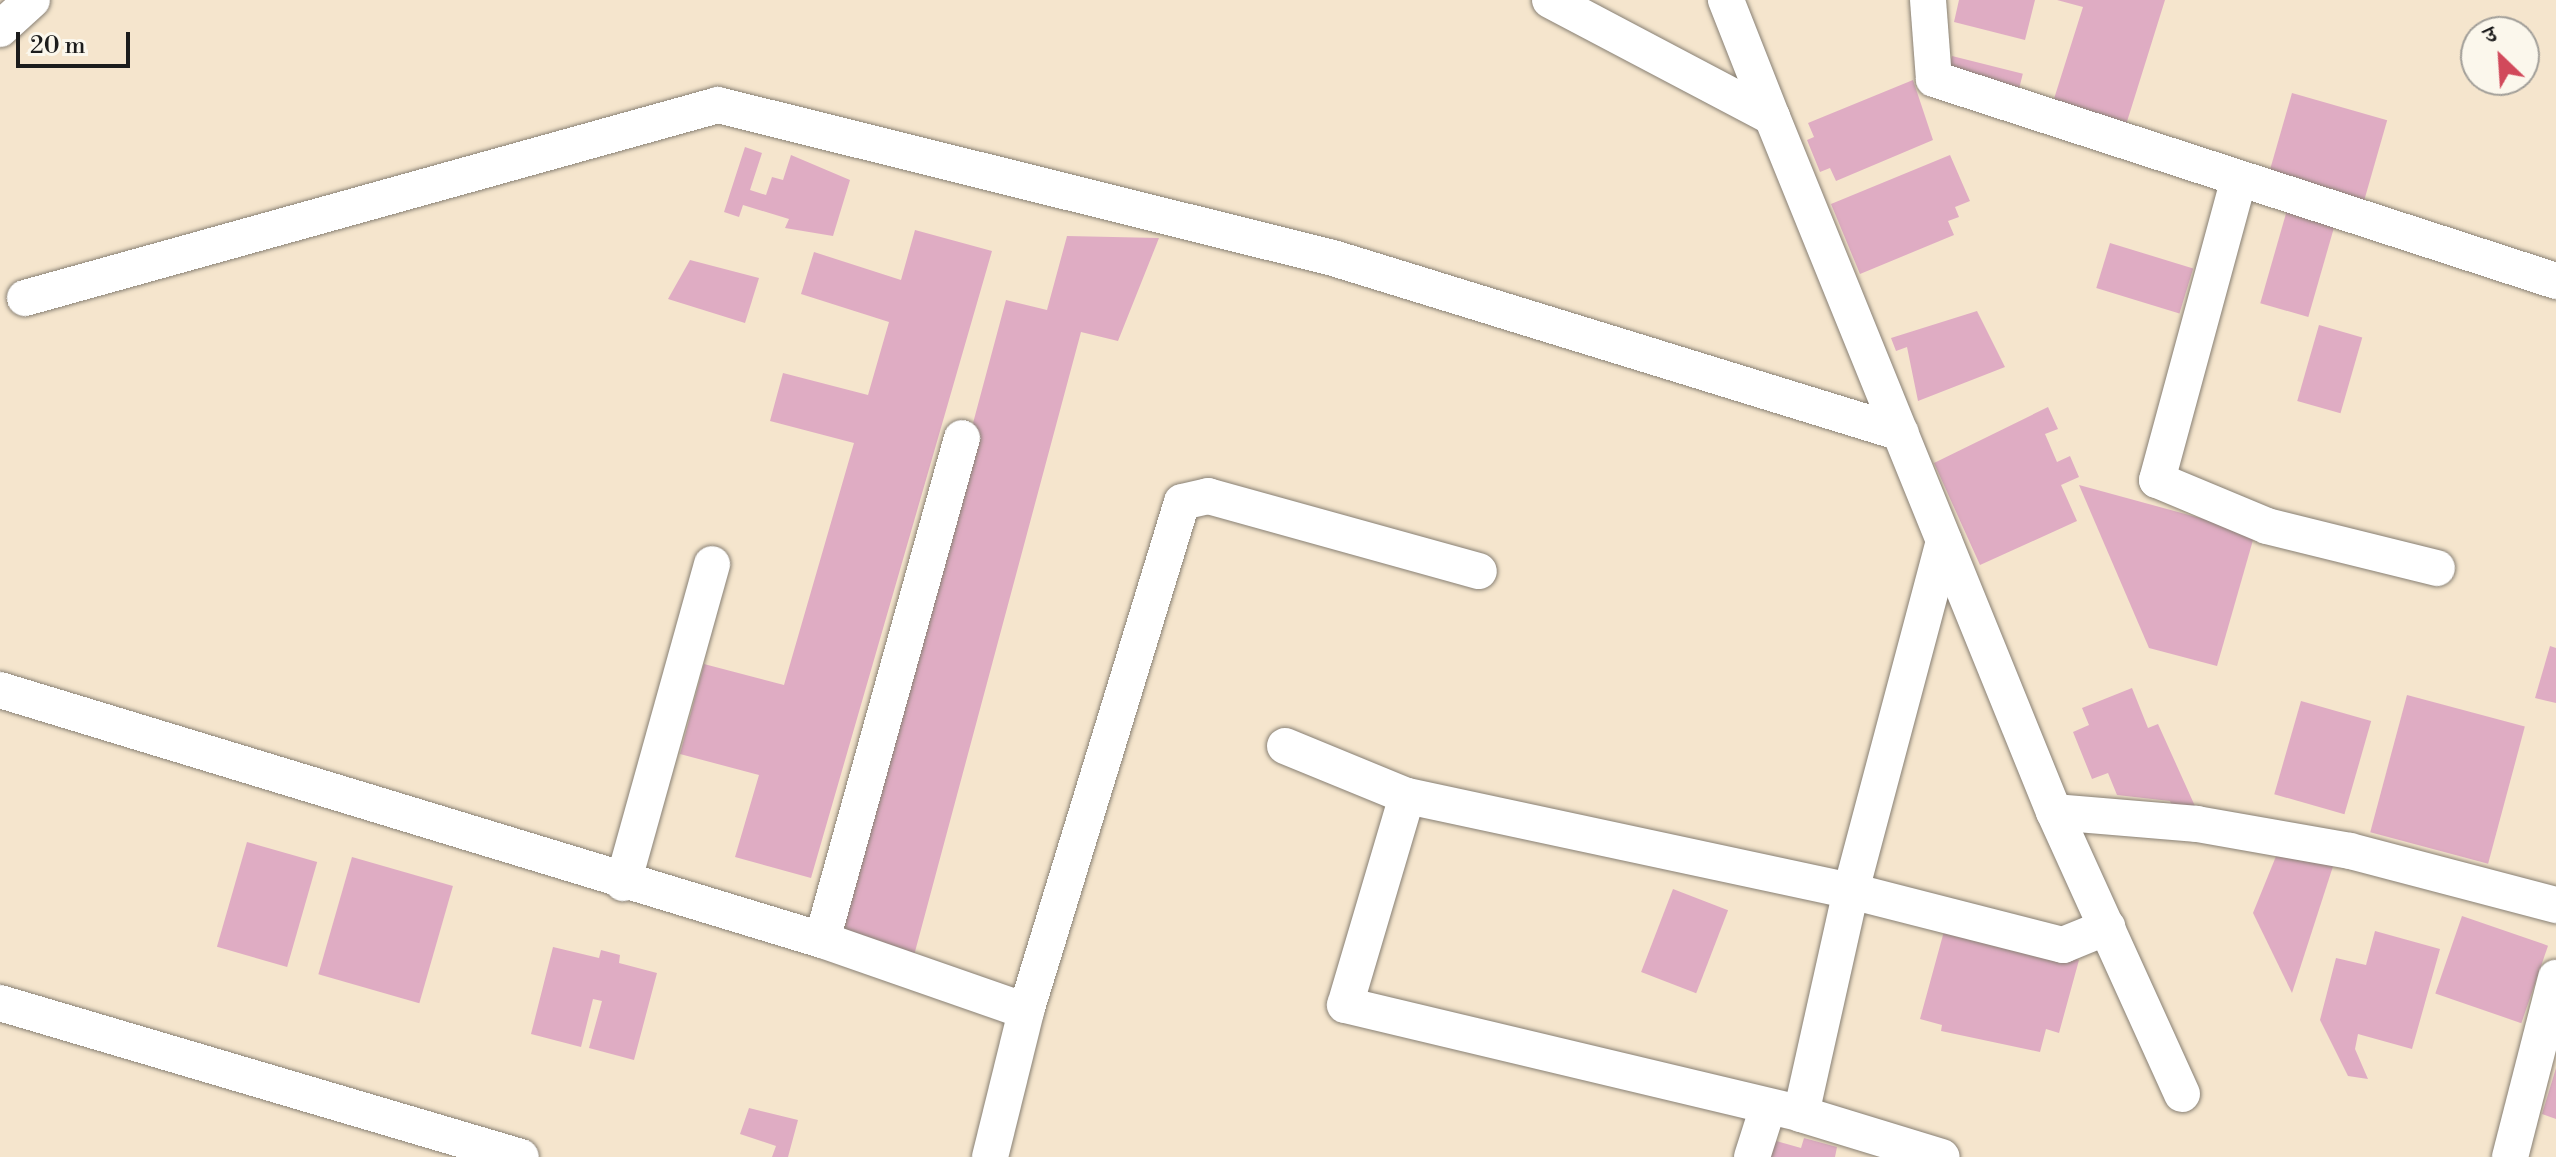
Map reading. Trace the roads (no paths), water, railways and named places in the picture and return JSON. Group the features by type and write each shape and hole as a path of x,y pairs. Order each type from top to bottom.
{"street":[{"path":"0,29 32,0"},
{"path":"1550,0 1772,117"},
{"path":"1726,0 2054,812 2182,1094"},
{"path":"1928,0 1934,79 2238,182 2380,220 2556,281"},
{"path":"25,298 718,105 1333,258 1901,433"},
{"path":"2238,182 2157,480 2267,526 2437,568"},
{"path":"822,940 962,438"},
{"path":"990,1157 1026,1011 1182,502 1208,496 1479,571"},
{"path":"1752,1157 1784,1110 1851,891 1944,541"},
{"path":"623,883 712,564"},
{"path":"0,690 623,883 822,940 1026,1011"},
{"path":"1285,746 1407,796 1851,891 2063,945 2107,927"},
{"path":"1407,796 1345,1005 1784,1110 1942,1157"},
{"path":"2054,812 2197,824 2350,851 2556,905"},
{"path":"2510,1157 2556,978"},
{"path":"0,1003 521,1157"}]}
